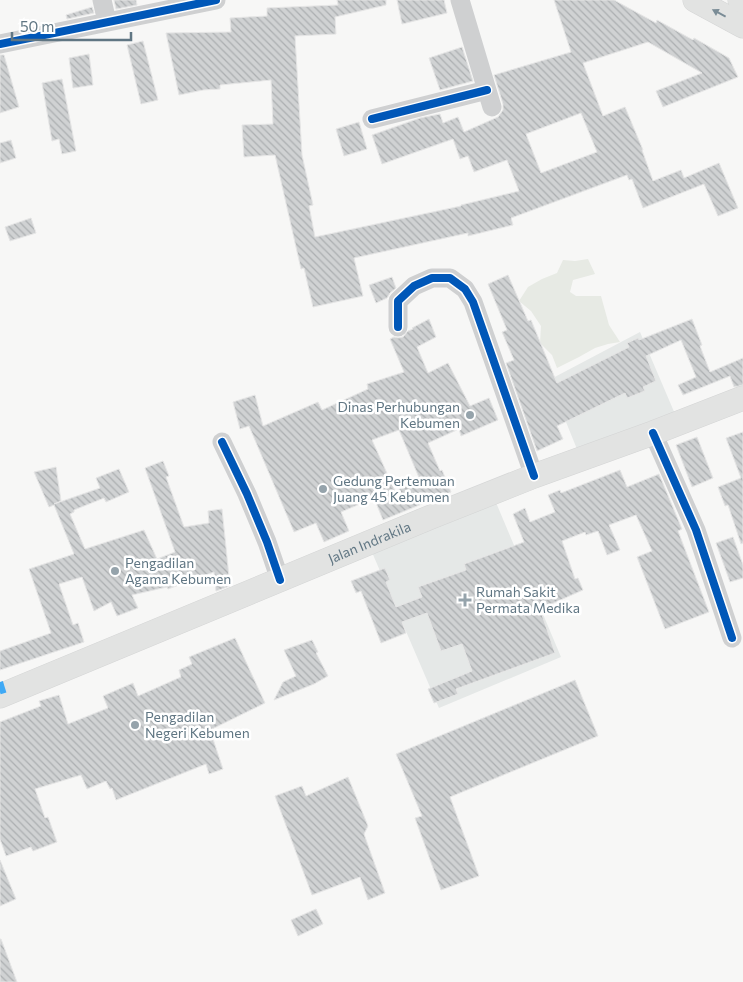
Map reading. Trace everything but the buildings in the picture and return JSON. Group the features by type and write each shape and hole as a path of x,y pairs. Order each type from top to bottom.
{"main road":[{"path":"695,0 743,26"},
{"name":"Jalan Indrakila","path":"1,691 534,476 653,434 743,398"}],"street":[{"path":"102,0 107,22"},
{"path":"0,44 216,0"},
{"path":"372,119 489,99 460,0"},
{"path":"398,327 398,301 414,286 432,278 450,278 465,289 473,302 534,476"},
{"path":"653,434 696,530 732,638"},
{"path":"222,442 248,494 280,580"}],"shaded area":[{"path":"588,259 595,274 573,280 570,292 576,296 601,296 609,325 620,342 595,348 557,368 552,355 540,343 541,326 531,311 519,301 528,287 557,273 563,260"},
{"path":"640,332 678,421 581,459 549,380"},
{"name":"Rumah Sakit Permata Medika","path":"492,493 561,657 439,708 368,543"}],"marked path":[{"path":"0,682 4,695"}],"cycle path":[{"path":"0,44 216,0"},
{"path":"372,119 487,90"},
{"path":"398,327 398,301 414,286 432,278 450,278 465,289 473,302 534,476"},
{"path":"653,433 696,530 732,638"},
{"path":"222,442 247,494 280,580"}],"place":[{"name":"Dinas Perhubungan Kebumen","path":"470,415"},
{"name":"Gedung Pertemuan Juang 45 Kebumen","path":"323,489"},
{"name":"Pengadilan Agama Kebumen","path":"115,571"},
{"name":"Rumah Sakit Permata Medika","path":"465,600"},
{"name":"Pengadilan Negeri Kebumen","path":"135,725"}]}
